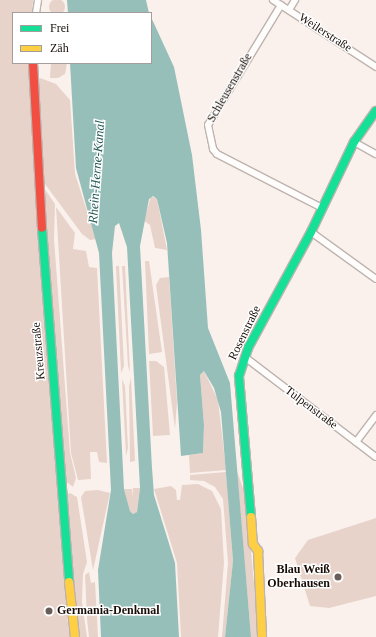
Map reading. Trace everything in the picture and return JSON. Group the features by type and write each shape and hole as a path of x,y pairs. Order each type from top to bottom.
{"street":[{"path":"36,12 38,0"},
{"name":"Weilerstraße","path":"273,0 376,67"},
{"path":"289,10 295,0"},
{"name":"Schleusenstraße","path":"280,5 208,125 215,152 322,208"},
{"name":"Kreuzstraße","path":"33,64 44,269 60,492 76,637"},
{"name":"Rosenstraße","path":"262,637 258,551 253,544 239,376 246,358 311,232 354,142 376,111"},
{"path":"354,142 376,154"},
{"path":"311,232 376,279"},
{"name":"Tulpenstraße","path":"246,358 376,457"},
{"path":"356,442 376,415"}],"shaded area":[{"path":"57,-1 63,1 65,7 63,12 51,12 49,7 51,1"},
{"path":"0,0 33,0 32,12 12,12 12,64 30,64 71,609 67,615 69,630 74,637 0,637"},
{"path":"51,64 67,64 65,74 58,78 50,78"},
{"path":"40,78 56,84 70,100 75,174 96,239 90,240 82,234 42,180 38,79"},
{"path":"44,188 55,204 54,239 70,453 76,478 73,487 62,478"},
{"path":"151,196 157,199 167,250 155,248 150,225 144,221"},
{"path":"56,207 75,233 73,249 86,251 89,267 97,268 107,463 99,462 97,452 90,452 91,479 78,480 71,453"},
{"path":"145,261 149,261 162,352 149,354"},
{"path":"116,266 119,266 124,366 121,373"},
{"path":"122,266 125,266 130,372 128,366"},
{"path":"169,277 177,402 175,429 156,285 160,278"},
{"path":"149,361 156,361 164,367 170,435 153,436"},
{"path":"204,371 218,400 226,470 190,473 189,455 203,453 204,425 200,375"},
{"path":"131,378 135,461 130,462 129,386"},
{"path":"122,379 125,386 128,448 126,456"},
{"path":"237,471 246,497 259,637 251,637"},
{"path":"226,472 233,562 225,637 222,637 228,563 223,499 215,487 204,481 190,480 190,475"},
{"path":"198,484 212,491 221,509 224,563 218,637 181,637 177,563 154,489 171,486 176,490 177,500 180,500 182,485"},
{"path":"133,488 140,488 137,512 133,514 130,511 124,489 132,489 133,497"},
{"path":"98,490 110,493 93,570 81,497 85,491"},
{"path":"70,493 77,497 87,562 83,574 82,602 87,637 78,637 65,496"},
{"name":"Blau Weiß Oberhausen","path":"376,518 376,596 329,608 310,606 295,558 308,540"},
{"path":"89,572 91,583 95,582 98,637 89,637 85,575"}],"water":[{"path":"67,0 146,0 149,12 68,12"},
{"name":"Rhein-Herne-Kanal","path":"152,19 174,67 192,155 201,230 208,328 230,383 251,637 225,637 233,561 221,412 214,388 204,371 200,375 204,425 203,453 181,456 167,243 157,199 153,196 149,199 140,246 152,468 154,495 175,563 179,637 101,637 98,570 111,490 99,253 76,168 70,64 152,64","holes":["119,223 127,247 140,488 137,512 133,514 130,511 124,489 112,253 115,226"]}],"traffic: fast":[{"path":"251,517 239,376 248,348 311,232 354,142 376,111"},
{"path":"42,228 69,582"}],"traffic: slow":[{"path":"251,517 253,544 258,551 262,637"},
{"path":"69,582 75,637"}],"traffic: jam":[{"path":"33,64 42,228"}],"place":[{"name":"Blau Weiß Oberhausen","path":"338,577"},
{"name":"Germania-Denkmal","path":"49,611"}]}
